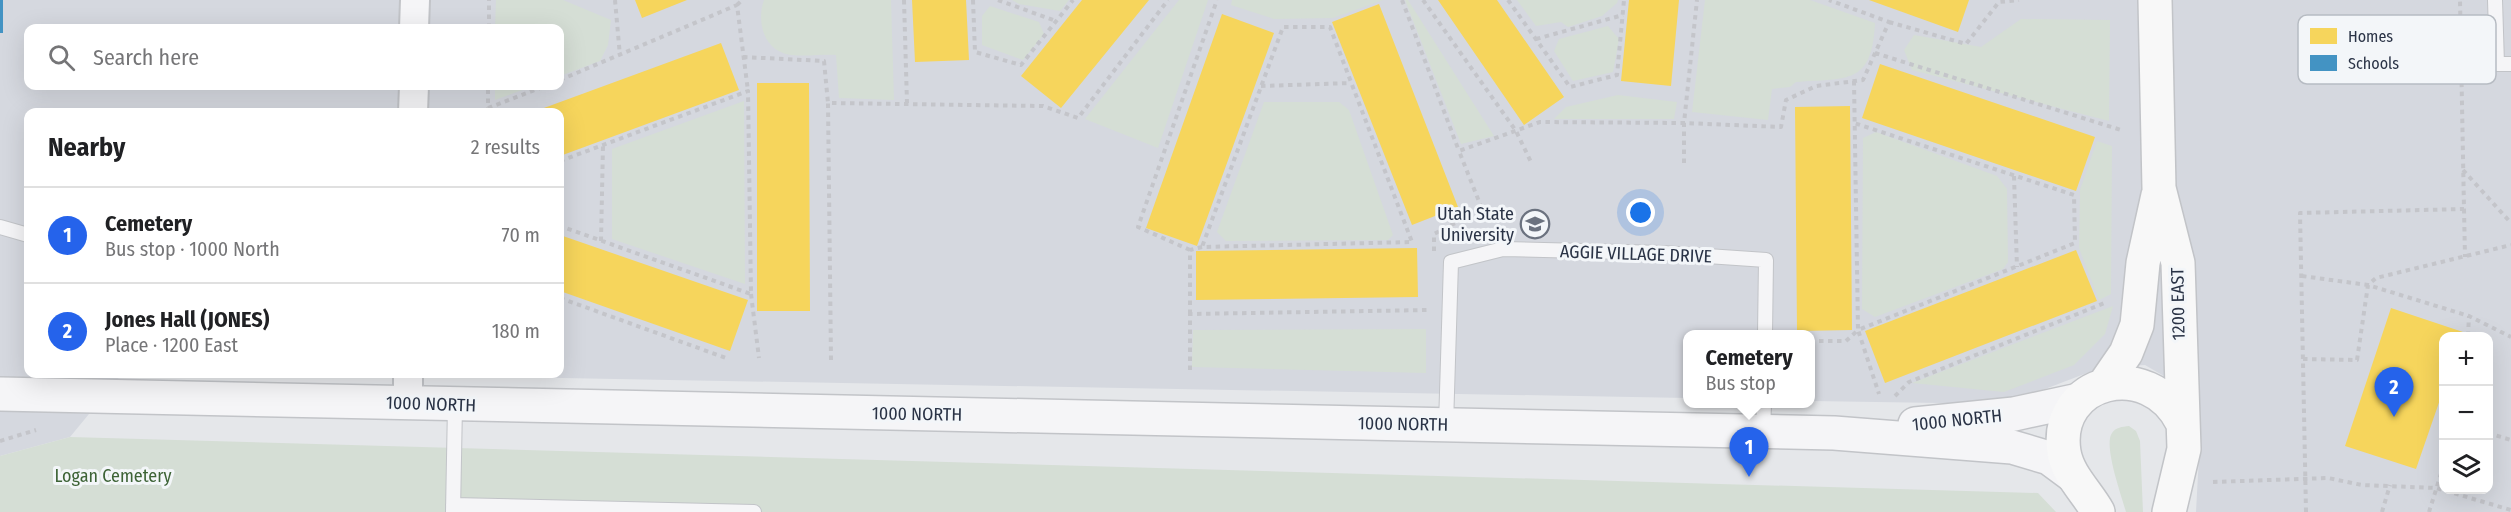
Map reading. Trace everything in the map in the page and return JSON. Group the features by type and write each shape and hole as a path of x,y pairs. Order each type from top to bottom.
{"main road":[{"name":"1200 EAST","path":"2155,0 2160,188 2178,263 2184,449 2169,512"},
{"name":"1200 EAST","path":"2098,512 2072,475 2064,453 2067,419 2127,353 2137,325 2143,263 2160,188"},
{"path":"2092,392 2127,382 2148,388 2163,396 2175,409 2182,422"}],"street":[{"path":"414,24 415,0"},
{"path":"413,108 414,90"},
{"name":"1000 NORTH","path":"0,394 408,388 455,405 1446,425 1764,417 1834,433 2012,447 2049,458 2072,475"},
{"name":"1000 NORTH","path":"1834,433 2014,414 2092,392"}],"lane":[{"path":"2495,0 2495,15"},
{"path":"2496,32 2497,64 2511,64"},
{"path":"0,227 24,234"},
{"name":"AGGIE VILLAGE DRIVE","path":"1446,425 1451,262 1503,249 1663,253 1766,260 1765,330"},
{"path":"455,405 453,509 754,512"}],"path":[{"path":"489,0 489,24"},
{"path":"615,0 620,56"},
{"path":"564,78 737,5 742,0"},
{"path":"904,0 907,104"},
{"path":"973,0 975,52 1021,65 1073,0"},
{"path":"998,0 1057,21"},
{"path":"828,104 1043,106 1078,118 1168,0"},
{"path":"1203,247 1283,27 1330,27 1412,242 1203,247 1190,250 1138,227 1217,0"},
{"path":"1402,0 1482,209 1434,234 1434,256"},
{"path":"1423,0 1516,131 1531,162"},
{"path":"1508,0 1570,87 1617,75 1624,0"},
{"path":"1684,162 1684,123 1697,0"},
{"path":"1829,0 1889,22 1966,44 1997,1 2019,0"},
{"path":"2460,0 2460,15"},
{"path":"737,5 748,91 751,294 759,358"},
{"path":"1536,39 1623,15"},
{"path":"1459,151 1540,122 1684,123 1781,127 1786,100 1816,86 1863,80 1889,22"},
{"path":"1875,53 2121,130"},
{"path":"743,57 824,61 828,104 831,360"},
{"path":"1854,81 1858,330 1879,394"},
{"path":"1261,86 1352,83"},
{"path":"2461,84 2465,257"},
{"path":"488,90 488,108"},
{"path":"493,108 536,90"},
{"path":"564,160 748,91"},
{"path":"1815,341 1846,341 1858,330 2075,243 2074,195 1854,123"},
{"path":"601,241 603,145"},
{"path":"2463,170 2511,223"},
{"path":"2014,176 2017,267"},
{"path":"2306,512 2300,213 2464,209"},
{"path":"564,227 751,294"},
{"path":"2303,358 2357,360 2368,285 2376,278 2511,245"},
{"path":"1190,250 1190,370"},
{"path":"2302,276 2368,285 2469,316 2511,337"},
{"path":"564,299 726,358"},
{"path":"1894,396 1909,382 2108,302"},
{"path":"1190,314 1435,310"},
{"path":"2468,332 2469,316"},
{"path":"0,441 36,430"},
{"path":"2493,434 2510,438"},
{"path":"2214,482 2328,478 2362,485 2436,488 2511,510"},
{"path":"2429,512 2439,479"},
{"path":"2382,512 2390,485"}],"shaded area":[{"name":"Utah State University","path":"0,0 2511,0 2511,512 2196,512 2200,438 2176,383 2145,365 2100,368 2006,404 1815,401 1815,330 1683,330 1683,398 559,378 564,378 564,108 24,108 24,378 119,378 70,437 0,456"}],"green space":[{"path":"496,0 563,0 611,20 608,45 600,61 564,74 564,24 495,24"},
{"path":"764,0 891,0 894,100 839,98 836,55 794,55 776,49 766,38 761,23"},
{"path":"1012,0 1069,0 1060,11 1019,4"},
{"path":"1179,0 1208,0 1158,148 1085,119"},
{"path":"1232,0 1383,0 1333,18 1274,19 1231,5"},
{"path":"1405,0 1408,0 1494,136 1461,144"},
{"path":"1517,0 1618,0 1602,16 1568,27 1561,22 1536,26"},
{"path":"1705,0 1810,0 1875,23 1869,58 1862,68 1843,78 1796,82 1790,87 1772,89 1768,120 1692,112"},
{"path":"990,6 1039,22 1044,34 1023,60 982,45 982,16"},
{"path":"2021,19 2110,20 2109,121 1912,70 1904,50 1914,35 1981,47"},
{"path":"1608,26 1619,39 1613,72 1573,81 1554,51 1559,39"},
{"path":"495,90 522,90 495,100"},
{"path":"1618,95 1677,102 1674,119 1554,119 1566,107"},
{"path":"744,101 745,284 612,239 612,149"},
{"path":"1264,102 1339,102 1349,110 1393,235 1388,240 1226,241 1217,232"},
{"path":"1876,132 1997,176 2007,189 2008,262 2003,269 1875,317 1862,309 1863,138"},
{"path":"2097,141 2112,146 2111,294 2099,300 2079,248 2080,190"},
{"path":"2113,306 2105,334 2074,365 2004,392 1912,383"},
{"path":"1426,329 1426,373 1192,367 1193,330"},
{"path":"2129,426 2136,431 2140,441 2143,512 2126,512 2111,459 2112,433 2117,428"},
{"name":"Logan Cemetery","path":"70,437 2038,493 2056,512 0,512 0,456"}],"building: Homes":[{"path":"635,0 687,0 642,18"},
{"path":"912,0 966,0 969,60 915,62"},
{"path":"1082,0 1149,0 1061,108 1021,76"},
{"path":"1438,0 1497,0 1564,97 1524,125"},
{"path":"1629,0 1679,0 1671,86 1621,81"},
{"path":"1869,0 1969,0 1958,32"},
{"path":"1379,4 1458,207 1412,225 1332,22"},
{"path":"1222,14 1274,33 1197,246 1146,228"},
{"path":"721,43 739,90 564,155 564,108 544,108"},
{"path":"1880,64 2095,137 2076,191 1862,118"},
{"path":"757,83 809,83 810,311 757,311"},
{"path":"1850,106 1852,330 1797,330 1795,107"},
{"path":"564,236 748,300 730,351 564,292"},
{"path":"1417,248 1418,297 1196,300 1196,251"},
{"path":"2076,250 2097,301 1885,383 1865,331"},
{"path":"2391,308 2463,332 2439,332 2439,402 2416,469 2345,446"}],"building: Schools":[{"path":"0,0 3,0 3,33 0,33"}],"place":[{"name":"Utah State University","path":"1535,224"},
{"name":"Jones Hall (JONES)","path":"2394,417"},
{"name":"Cemetery","path":"1749,477"}]}
